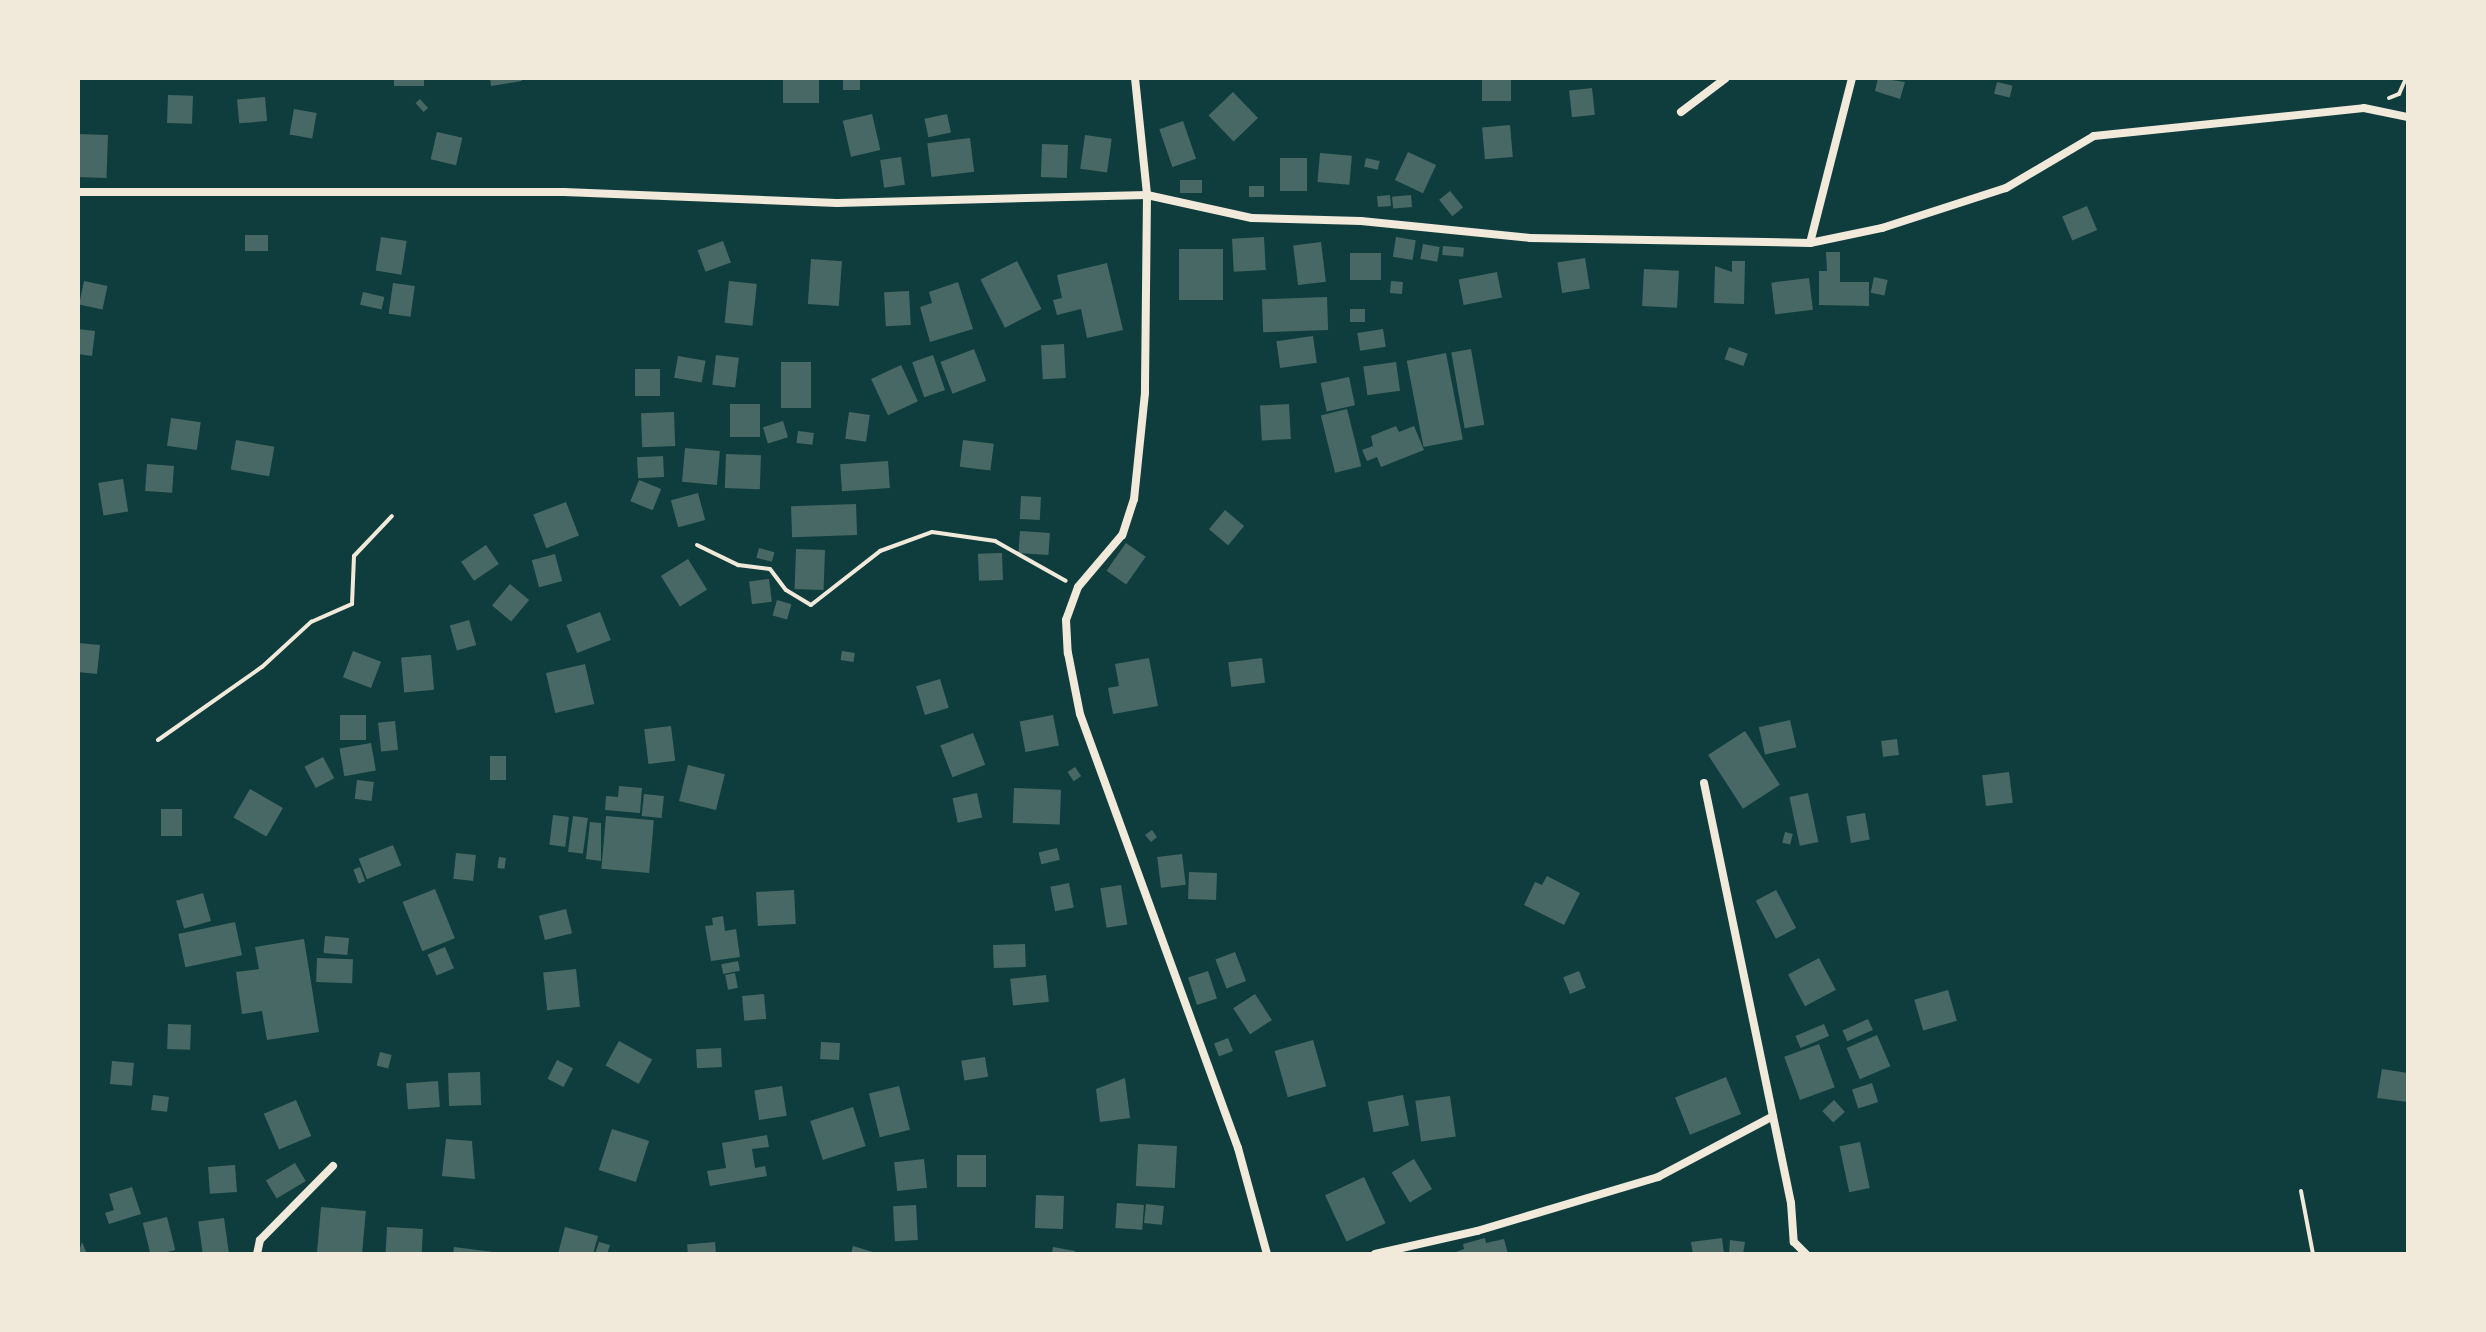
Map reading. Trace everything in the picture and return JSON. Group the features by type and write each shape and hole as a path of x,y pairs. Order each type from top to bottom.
{"street":[{"path":"1135,78 1147,195 1145,393 1134,499 1122,535 1078,587 1066,620 1080,714 1238,1148 1267,1254"},
{"path":"1681,112 1726,78"},
{"path":"1810,243 1852,78"},
{"path":"78,192 712,194 837,203 1147,195 1252,218 1361,221 1530,238 1810,243 1882,228 2006,188 2094,136 2364,108 2408,117"},
{"path":"1704,783 1773,1116 1794,1242 1806,1254"},
{"path":"1375,1254 1477,1231 1658,1177 1773,1116"},
{"path":"257,1254 260,1240 333,1166"}],"path":[{"path":"2364,108 2399,94 2406,78"},
{"path":"158,740 262,667 311,622 352,604 354,556 392,516"},
{"path":"697,545 738,565 770,569 786,590 811,605 880,551 932,532 995,541 1011,555 1078,587"},
{"path":"2301,1191 2313,1254"}],"building":[{"path":"394,78 424,78 424,86 394,86"},
{"path":"490,78 521,78 522,81 491,86"},
{"path":"783,78 819,78 819,103 783,103"},
{"path":"843,78 860,78 860,90 843,90"},
{"path":"1482,78 1511,78 1511,101 1482,101"},
{"path":"1878,78 1905,82 1900,99 1875,91"},
{"path":"1997,82 2013,86 2010,98 1994,94"},
{"path":"1592,88 1595,115 1572,117 1569,90"},
{"path":"1233,92 1258,118 1234,142 1209,116"},
{"path":"168,95 193,96 192,124 167,123"},
{"path":"265,97 267,121 239,123 237,99"},
{"path":"420,99 428,108 424,112 416,103"},
{"path":"294,109 317,113 312,139 289,135"},
{"path":"872,114 880,150 851,157 843,121"},
{"path":"947,114 951,133 928,137 925,119"},
{"path":"1183,121 1196,159 1172,167 1159,129"},
{"path":"1510,125 1513,157 1485,159 1482,127"},
{"path":"437,132 462,138 456,165 431,159"},
{"path":"78,134 108,135 106,178 78,177"},
{"path":"1085,135 1112,139 1107,172 1080,169"},
{"path":"970,138 974,172 931,177 927,143"},
{"path":"1042,144 1068,145 1067,178 1041,177"},
{"path":"1408,152 1436,165 1423,193 1395,180"},
{"path":"1320,153 1352,156 1349,185 1317,182"},
{"path":"901,157 905,185 884,188 880,160"},
{"path":"1280,158 1307,158 1307,191 1280,191"},
{"path":"1366,158 1380,161 1378,170 1364,167"},
{"path":"1180,180 1202,180 1202,193 1180,193"},
{"path":"1249,186 1264,186 1264,197 1249,197"},
{"path":"1450,191 1463,207 1452,216 1439,200"},
{"path":"1390,195 1391,206 1378,207 1377,196"},
{"path":"1411,195 1412,207 1393,209 1392,197"},
{"path":"2087,206 2097,230 2072,240 2062,217"},
{"path":"245,235 268,235 268,251 245,251"},
{"path":"381,237 407,241 401,275 376,271"},
{"path":"1264,237 1266,270 1234,272 1232,239"},
{"path":"1396,237 1416,240 1413,260 1393,257"},
{"path":"723,241 731,263 705,272 698,250"},
{"path":"1321,242 1326,282 1298,285 1293,245"},
{"path":"1423,244 1440,247 1437,262 1420,259"},
{"path":"1443,246 1464,248 1463,257 1442,255"},
{"path":"1179,249 1223,249 1223,300 1179,300"},
{"path":"1826,252 1840,252 1840,282 1869,282 1869,306 1819,305 1819,271 1827,271"},
{"path":"1350,253 1381,253 1381,280 1350,280"},
{"path":"1585,258 1590,289 1562,293 1557,262"},
{"path":"811,259 842,261 839,306 808,304"},
{"path":"1017,261 1042,309 1005,328 980,280"},
{"path":"1732,261 1745,261 1744,304 1714,303 1715,266 1732,272"},
{"path":"1107,263 1123,330 1087,338 1081,309 1057,315 1053,300 1062,298 1057,275"},
{"path":"1644,269 1679,271 1677,308 1642,306"},
{"path":"1497,272 1502,298 1464,305 1459,279"},
{"path":"1874,277 1888,280 1884,296 1871,293"},
{"path":"1809,278 1813,310 1775,314 1771,283"},
{"path":"84,281 107,286 102,309 79,304"},
{"path":"729,281 757,284 752,326 725,323"},
{"path":"1391,281 1403,282 1402,294 1390,293"},
{"path":"958,282 973,329 930,342 920,307 932,303 929,292"},
{"path":"393,283 415,286 410,317 389,314"},
{"path":"909,291 911,325 886,326 884,292"},
{"path":"363,292 384,297 382,310 360,305"},
{"path":"1327,297 1328,330 1263,332 1262,299"},
{"path":"1350,309 1365,309 1365,322 1350,322"},
{"path":"78,329 95,331 92,356 78,354"},
{"path":"1383,329 1386,347 1360,351 1357,333"},
{"path":"1313,336 1317,363 1280,368 1276,341"},
{"path":"1064,344 1066,378 1043,379 1041,345"},
{"path":"1729,347 1748,354 1743,366 1725,359"},
{"path":"974,349 986,381 953,394 940,362"},
{"path":"1471,349 1484,425 1465,428 1451,352"},
{"path":"1446,353 1463,439 1424,447 1407,361"},
{"path":"716,355 739,358 735,388 712,385"},
{"path":"933,355 945,390 924,397 912,362"},
{"path":"678,356 706,361 702,383 674,378"},
{"path":"781,362 811,362 811,408 781,408"},
{"path":"1396,362 1400,391 1367,395 1363,367"},
{"path":"901,365 918,401 888,415 871,379"},
{"path":"635,369 660,369 660,396 635,396"},
{"path":"1349,377 1355,405 1327,411 1321,383"},
{"path":"730,404 760,404 760,437 730,437"},
{"path":"1289,404 1291,439 1262,440 1260,406"},
{"path":"1347,409 1361,466 1335,473 1321,416"},
{"path":"674,412 675,446 642,447 641,413"},
{"path":"849,412 870,415 866,442 845,439"},
{"path":"171,418 201,422 197,450 167,446"},
{"path":"783,421 788,437 768,443 763,427"},
{"path":"1396,426 1399,432 1414,426 1424,450 1381,467 1377,457 1367,461 1362,450 1373,446 1371,436"},
{"path":"798,431 814,433 812,445 797,443"},
{"path":"236,440 274,447 269,476 231,470"},
{"path":"963,440 994,444 990,471 960,467"},
{"path":"685,448 720,451 717,485 682,482"},
{"path":"726,454 761,455 760,489 725,488"},
{"path":"663,456 664,477 638,478 637,457"},
{"path":"888,461 890,488 842,491 840,464"},
{"path":"147,464 174,466 172,493 145,491"},
{"path":"123,479 128,512 103,516 98,483"},
{"path":"639,480 661,489 653,510 630,501"},
{"path":"698,493 705,520 678,527 671,500"},
{"path":"1021,496 1041,497 1040,520 1020,519"},
{"path":"566,502 579,536 546,548 533,515"},
{"path":"856,504 857,535 792,537 791,506"},
{"path":"1225,510 1244,526 1228,545 1209,529"},
{"path":"1020,531 1050,533 1048,555 1018,553"},
{"path":"1126,543 1146,557 1126,585 1106,571"},
{"path":"486,545 499,564 474,581 461,562"},
{"path":"759,548 774,552 772,562 756,558"},
{"path":"796,549 825,550 824,590 795,589"},
{"path":"1002,553 1003,580 979,581 978,554"},
{"path":"555,554 562,581 539,587 532,560"},
{"path":"688,559 707,590 680,606 661,576"},
{"path":"769,579 772,602 752,604 749,581"},
{"path":"510,584 529,600 511,622 492,605"},
{"path":"777,600 791,604 787,620 773,615"},
{"path":"600,612 611,640 577,653 566,625"},
{"path":"469,620 476,645 457,651 450,626"},
{"path":"78,643 100,645 97,674 78,672"},
{"path":"353,651 381,662 371,688 343,677"},
{"path":"842,651 855,653 853,662 841,660"},
{"path":"431,655 434,690 404,692 401,658"},
{"path":"1149,658 1158,706 1113,714 1108,688 1119,686 1115,664"},
{"path":"1262,658 1265,683 1231,687 1228,662"},
{"path":"585,664 594,704 555,713 546,673"},
{"path":"940,679 949,708 925,715 916,686"},
{"path":"340,715 366,715 366,740 340,740"},
{"path":"1053,715 1059,745 1026,752 1020,721"},
{"path":"1790,720 1796,747 1765,754 1759,727"},
{"path":"395,721 398,750 381,752 378,723"},
{"path":"671,726 675,761 648,764 644,729"},
{"path":"1745,731 1780,785 1743,809 1708,755"},
{"path":"973,733 985,765 953,777 940,746"},
{"path":"1897,739 1899,755 1883,757 1881,741"},
{"path":"371,743 376,771 344,776 339,749"},
{"path":"490,756 506,756 506,780 490,780"},
{"path":"323,757 334,778 316,788 304,767"},
{"path":"688,765 725,774 716,810 679,801"},
{"path":"1075,767 1081,776 1074,781 1068,772"},
{"path":"2009,772 2013,803 1986,806 1982,775"},
{"path":"357,780 374,782 372,801 355,799"},
{"path":"619,786 642,788 640,813 605,810 606,796 618,797"},
{"path":"1014,788 1061,790 1060,825 1013,823"},
{"path":"250,789 283,808 266,837 234,818"},
{"path":"977,793 982,817 958,823 953,798"},
{"path":"1808,793 1818,842 1800,846 1789,797"},
{"path":"644,794 664,796 662,818 642,816"},
{"path":"161,809 182,809 182,836 161,836"},
{"path":"1865,813 1870,840 1851,843 1846,816"},
{"path":"553,815 569,817 565,847 549,845"},
{"path":"573,816 588,818 583,854 568,852"},
{"path":"606,816 654,820 649,873 601,869"},
{"path":"590,822 601,823 601,861 586,859"},
{"path":"1152,830 1157,837 1151,842 1145,835"},
{"path":"1785,832 1793,834 1790,845 1782,843"},
{"path":"393,845 401,865 367,879 359,859"},
{"path":"1057,848 1060,860 1041,864 1039,853"},
{"path":"456,853 476,855 473,881 453,879"},
{"path":"1182,854 1186,885 1161,888 1157,857"},
{"path":"499,857 506,858 504,869 497,868"},
{"path":"360,867 365,881 359,883 353,869"},
{"path":"1189,872 1217,873 1216,900 1188,899"},
{"path":"1547,876 1580,893 1564,925 1524,905 1535,882 1542,885"},
{"path":"1069,883 1074,908 1055,911 1050,887"},
{"path":"1121,885 1127,925 1107,928 1100,888"},
{"path":"435,889 455,938 422,951 403,902"},
{"path":"794,890 796,924 758,926 756,892"},
{"path":"1776,890 1796,928 1776,939 1756,901"},
{"path":"203,893 211,921 184,929 176,901"},
{"path":"566,909 572,933 545,940 539,916"},
{"path":"723,916 725,931 736,929 740,957 711,961 705,926 713,925 712,918"},
{"path":"235,922 242,955 185,967 178,934"},
{"path":"325,936 349,938 347,955 324,953"},
{"path":"304,939 319,1032 267,1040 262,1011 242,1014 236,972 259,969 255,947"},
{"path":"1025,944 1026,967 994,968 993,945"},
{"path":"445,947 454,968 436,976 428,954"},
{"path":"1235,952 1246,981 1227,988 1215,960"},
{"path":"317,958 353,959 352,983 316,982"},
{"path":"1819,958 1836,990 1805,1006 1788,974"},
{"path":"738,961 740,971 723,974 721,964"},
{"path":"576,969 580,1007 547,1010 543,972"},
{"path":"1208,971 1217,999 1197,1005 1188,977"},
{"path":"1579,971 1586,988 1570,994 1563,977"},
{"path":"735,973 738,988 728,990 725,975"},
{"path":"1046,975 1049,1002 1013,1006 1010,979"},
{"path":"1948,990 1957,1021 1923,1030 1914,1000"},
{"path":"764,994 766,1019 744,1021 742,996"},
{"path":"1255,994 1272,1020 1250,1034 1233,1008"},
{"path":"1868,1019 1873,1030 1847,1041 1842,1030"},
{"path":"168,1024 191,1025 190,1050 167,1049"},
{"path":"1824,1024 1829,1036 1801,1048 1795,1036"},
{"path":"1877,1035 1890,1066 1860,1079 1847,1048"},
{"path":"1228,1038 1233,1051 1219,1056 1214,1043"},
{"path":"1313,1040 1326,1086 1288,1097 1275,1051"},
{"path":"619,1041 652,1059 639,1084 605,1065"},
{"path":"821,1042 840,1043 839,1060 820,1059"},
{"path":"1819,1044 1835,1087 1800,1100 1784,1057"},
{"path":"721,1048 722,1067 697,1068 696,1049"},
{"path":"380,1052 392,1055 388,1068 377,1066"},
{"path":"985,1057 988,1077 964,1081 961,1061"},
{"path":"557,1060 573,1068 564,1087 547,1079"},
{"path":"112,1061 134,1063 132,1086 110,1084"},
{"path":"2382,1069 2408,1073 2408,1102 2377,1098"},
{"path":"480,1072 481,1105 449,1106 448,1073"},
{"path":"1726,1077 1741,1114 1690,1135 1675,1098"},
{"path":"1125,1078 1130,1118 1100,1122 1096,1089"},
{"path":"438,1081 440,1107 408,1109 406,1083"},
{"path":"1872,1083 1878,1102 1858,1109 1852,1089"},
{"path":"782,1086 787,1116 759,1120 754,1090"},
{"path":"899,1086 910,1130 880,1137 869,1093"},
{"path":"153,1095 169,1097 167,1112 151,1110"},
{"path":"1403,1095 1409,1125 1374,1132 1368,1102"},
{"path":"1450,1096 1456,1137 1421,1141 1415,1101"},
{"path":"296,1100 311,1136 279,1150 264,1114"},
{"path":"1834,1100 1845,1112 1833,1123 1822,1111"},
{"path":"853,1107 866,1146 823,1160 810,1121"},
{"path":"612,1129 649,1141 636,1182 599,1170"},
{"path":"767,1135 769,1147 752,1149 755,1168 765,1166 767,1176 710,1186 707,1171 726,1168 722,1143"},
{"path":"446,1139 472,1141 475,1179 442,1176"},
{"path":"1860,1142 1870,1188 1849,1192 1839,1146"},
{"path":"1138,1144 1177,1146 1175,1188 1136,1186"},
{"path":"957,1155 986,1155 986,1187 957,1187"},
{"path":"924,1159 927,1188 897,1191 894,1162"},
{"path":"1414,1159 1432,1189 1410,1202 1392,1172"},
{"path":"295,1163 306,1181 277,1199 266,1181"},
{"path":"235,1165 237,1192 210,1194 208,1167"},
{"path":"1364,1177 1386,1223 1347,1241 1325,1195"},
{"path":"132,1187 141,1214 109,1224 105,1213 114,1210 109,1194"},
{"path":"1036,1195 1064,1196 1063,1229 1035,1228"},
{"path":"1117,1203 1144,1205 1142,1230 1115,1228"},
{"path":"1146,1204 1164,1206 1162,1225 1144,1223"},
{"path":"916,1205 918,1240 895,1241 893,1206"},
{"path":"321,1207 366,1211 362,1254 317,1254"},
{"path":"167,1217 175,1250 150,1254 143,1223"},
{"path":"224,1218 229,1254 203,1254 198,1222"},
{"path":"387,1227 423,1229 422,1254 386,1254"},
{"path":"565,1227 598,1236 593,1254 558,1254"},
{"path":"1485,1238 1486,1243 1504,1239 1508,1254 1451,1254 1464,1249 1463,1244"},
{"path":"1722,1238 1724,1254 1693,1254 1691,1242"},
{"path":"1730,1240 1745,1242 1743,1254 1729,1254"},
{"path":"82,1242 87,1254 78,1254"},
{"path":"599,1242 610,1245 607,1254 595,1254"},
{"path":"715,1242 716,1254 688,1254 687,1244"},
{"path":"853,1246 876,1253 876,1254 851,1254"},
{"path":"454,1247 493,1252 493,1254 453,1254"},
{"path":"1053,1247 1075,1251 1075,1254 1052,1254"}]}
